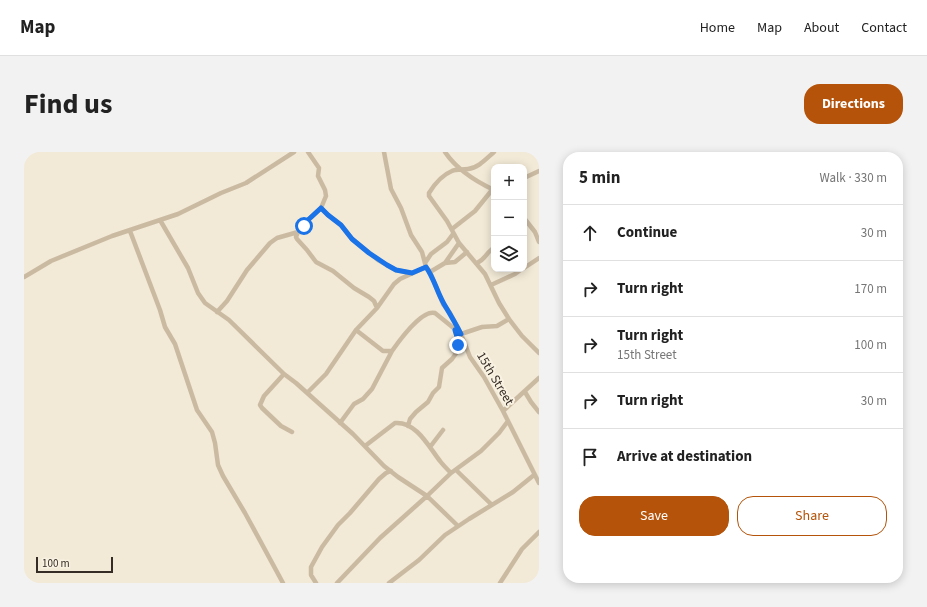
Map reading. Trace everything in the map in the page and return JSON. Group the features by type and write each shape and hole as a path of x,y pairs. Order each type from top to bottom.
{"street":[{"path":"308,152 319,168 318,176 325,190 326,196 321,208 298,232 296,237 297,240 316,262 369,297 374,301 377,308"},
{"name":"15th Street","path":"384,152 391,189 401,208 411,235 422,252 426,265 444,304 461,334 470,357 484,377 503,411 539,483"},
{"path":"445,152 460,170 469,177 491,189"},
{"path":"494,152 477,166 469,169 454,170 443,176 429,193 430,198 447,221 459,243 485,274 499,303 509,319 522,336 539,353"},
{"path":"24,277 51,261 90,244 178,214 221,193 246,183 291,153"},
{"path":"527,177 539,171"},
{"path":"307,393 326,374 356,330 377,308 394,284 400,278 426,265 432,254 447,242 453,232 475,211 491,192"},
{"path":"321,208 341,225 352,239 378,260 396,270 412,273"},
{"path":"160,220 188,268 202,300 208,306 229,320 284,374 340,423 384,466 427,496 458,526"},
{"path":"527,225 537,231 539,242"},
{"path":"130,231 158,303 164,323 175,344 197,410 212,432 218,465 283,583"},
{"path":"217,312 227,301 247,270 270,244 277,238 298,232"},
{"path":"430,272 445,262 459,243"},
{"path":"477,263 484,260 491,250"},
{"path":"445,262 455,262 467,252"},
{"path":"527,266 539,258"},
{"path":"491,285 515,272"},
{"path":"340,423 354,404 363,399 372,389 392,351 417,321 427,313 436,313 461,334 482,327 497,326 509,319"},
{"path":"356,330 384,351 392,351"},
{"path":"408,426 410,419 428,402 433,393 439,387 442,368 457,352 458,340 455,330"},
{"path":"284,374 264,396 260,405 281,426 292,432"},
{"path":"503,411 539,378"},
{"path":"524,392 539,412"},
{"path":"337,583 380,538 451,473 481,451 499,433 508,421"},
{"path":"365,446 395,423 403,423 425,438 440,462 451,473"},
{"path":"430,447 443,430"},
{"path":"456,470 492,505"},
{"path":"316,583 311,575 311,567 322,547 338,525 380,479 391,471"},
{"path":"389,583 419,560 445,535 513,492 534,475"},
{"path":"500,583 522,549 539,532"}],"route":[{"path":"304,226 308,220 321,208 341,225 352,239 378,260 396,270 412,273 426,267 430,272 444,304 461,334 455,330 458,345"}]}
